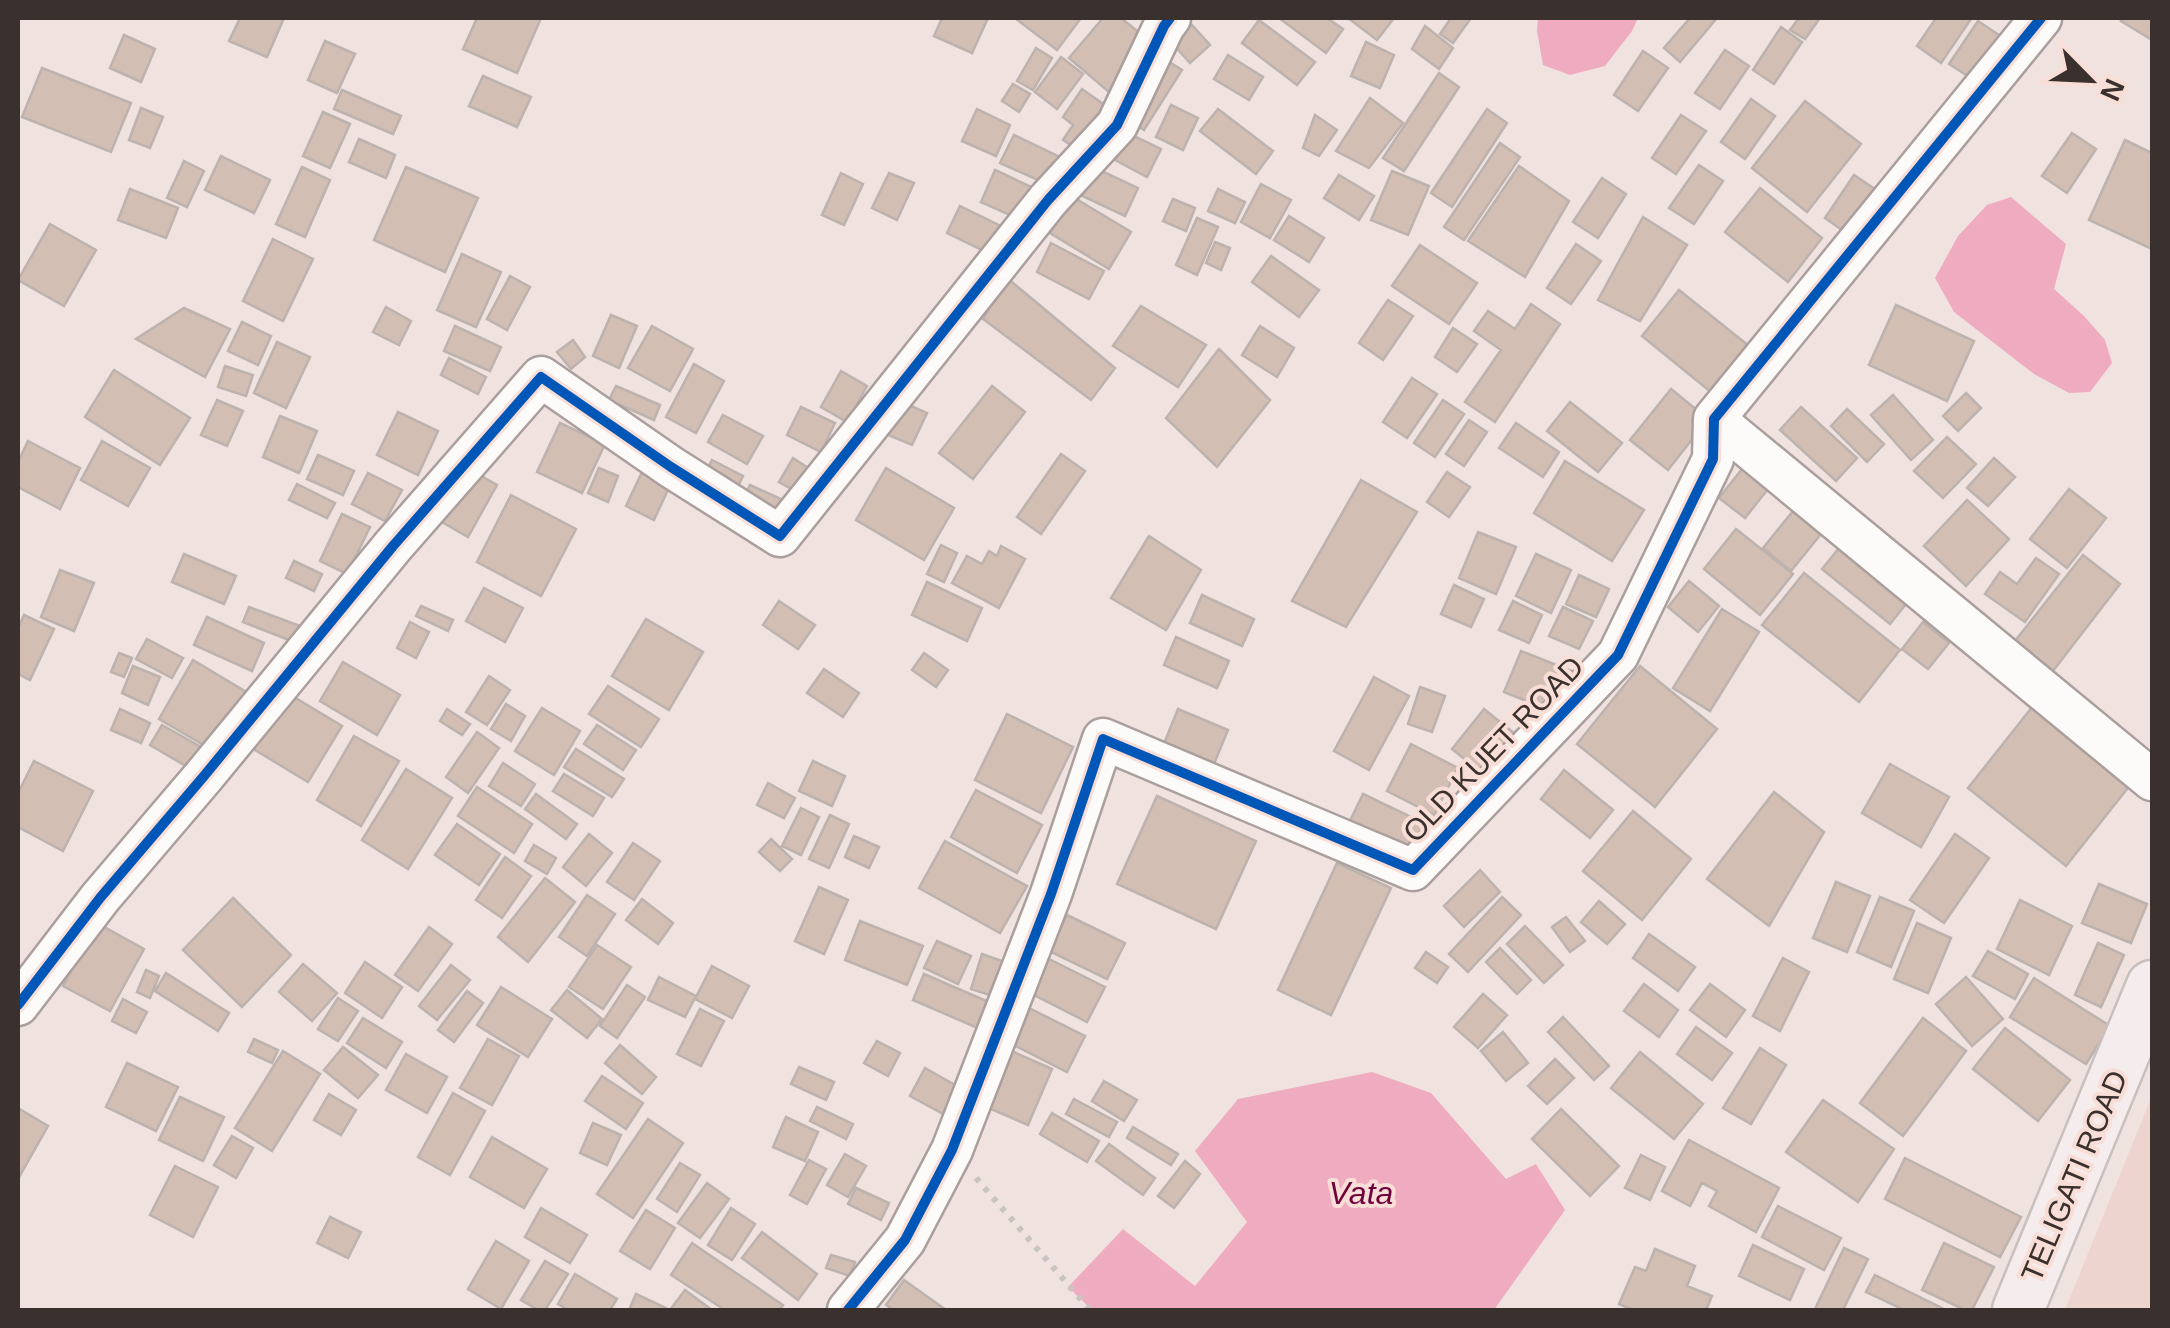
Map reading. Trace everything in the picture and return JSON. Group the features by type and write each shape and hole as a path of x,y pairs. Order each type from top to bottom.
{"main road":[{"name":"TELIGATI ROAD","path":"2018,1310 2152,986"}],"street":[{"path":"18,1004 100,898 393,546 541,377 780,536 1048,200 1116,125 1170,18"},
{"path":"2040,18 1714,418 2152,780"},
{"name":"OLD KUET ROAD","path":"848,1310 905,1240 952,1150 1051,894 1103,739 1412,870 1618,655 1713,459 1714,418"}],"path":[{"path":"952,1150 1090,1310"}],"shaded area":[{"path":"2152,1096 2152,1310 2065,1310"}],"water":[{"path":"1538,18 1638,18 1605,66 1570,75 1543,65"},
{"path":"2011,197 2066,244 2054,289 2105,340 2112,363 2090,392 2069,393 2034,374 1954,312 1935,278 1958,236 1987,205"},
{"name":"Vata","path":"1372,1072 1431,1093 1506,1179 1536,1164 1565,1210 1494,1310 1092,1310 1068,1287 1123,1229 1195,1286 1247,1222 1195,1151 1238,1099"}],"building":[{"path":"240,18 284,18 267,57 229,41"},
{"path":"477,18 541,18 517,73 463,49"},
{"path":"942,18 988,18 972,53 934,36"},
{"path":"1018,18 1081,18 1057,50"},
{"path":"1103,18 1121,18 1151,42 1109,92 1069,58"},
{"path":"1279,18 1327,18 1343,29 1326,53"},
{"path":"1348,18 1394,18 1377,40"},
{"path":"1451,18 1471,18 1453,43 1440,34"},
{"path":"1690,18 1717,18 1680,62 1664,48"},
{"path":"1799,18 1820,18 1805,39 1790,30"},
{"path":"1936,18 1971,19 1941,63 1917,46"},
{"path":"2152,18 2152,40 2121,21"},
{"path":"1259,20 1315,62 1297,85 1242,43"},
{"path":"1978,21 2002,37 1974,80 1949,64"},
{"path":"1192,25 1210,45 1190,63 1172,43"},
{"path":"1425,26 1453,48 1439,69 1412,49"},
{"path":"1781,27 1802,42 1774,84 1753,70"},
{"path":"124,35 155,49 141,82 110,68"},
{"path":"325,41 355,54 337,93 308,80"},
{"path":"1366,42 1394,55 1380,88 1351,76"},
{"path":"1036,48 1052,58 1033,90 1017,81"},
{"path":"1725,50 1749,66 1720,109 1695,93"},
{"path":"1643,51 1668,68 1638,111 1614,95"},
{"path":"1228,55 1263,77 1249,100 1214,79"},
{"path":"1061,57 1083,74 1057,109 1035,92"},
{"path":"1166,60 1182,70 1144,130 1127,119"},
{"path":"42,68 131,103 111,152 22,117"},
{"path":"1439,73 1459,87 1404,171 1383,158"},
{"path":"483,76 531,97 517,127 469,106"},
{"path":"1013,84 1030,94 1019,112 1002,101"},
{"path":"1082,89 1109,108 1080,151 1063,140 1073,125 1063,117"},
{"path":"342,90 401,116 393,134 334,109"},
{"path":"1370,98 1403,123 1369,168 1336,151"},
{"path":"1751,99 1775,116 1745,159 1721,142"},
{"path":"1805,101 1861,144 1807,212 1752,168"},
{"path":"1171,105 1198,118 1183,150 1156,137"},
{"path":"141,108 163,117 150,148 129,140"},
{"path":"977,109 1010,125 996,156 962,141"},
{"path":"1218,109 1273,151 1256,174 1200,131"},
{"path":"1487,109 1507,123 1452,207 1431,193"},
{"path":"323,112 350,124 330,168 303,156"},
{"path":"1315,115 1337,130 1319,156 1303,148"},
{"path":"1681,115 1706,131 1676,174 1652,158"},
{"path":"1128,133 1161,149 1147,177 1115,160"},
{"path":"2072,133 2096,149 2067,193 2042,176"},
{"path":"1014,135 1060,157 1047,184 1000,163"},
{"path":"359,139 395,155 386,178 349,162"},
{"path":"2125,140 2152,153 2152,249 2089,220"},
{"path":"1500,143 1520,157 1464,240 1444,227"},
{"path":"221,156 270,180 254,213 205,190"},
{"path":"184,161 204,171 187,207 167,198"},
{"path":"1699,165 1723,181 1694,224 1669,208"},
{"path":"1091,166 1138,188 1125,216 1078,194"},
{"path":"1519,166 1569,201 1525,277 1468,241"},
{"path":"302,167 330,180 305,237 276,224"},
{"path":"406,167 478,198 445,272 374,240"},
{"path":"995,170 1038,190 1023,221 981,202"},
{"path":"1392,171 1429,186 1408,235 1371,220"},
{"path":"841,173 863,184 844,225 822,215"},
{"path":"889,173 914,183 897,220 872,208"},
{"path":"1339,175 1374,196 1359,220 1324,198"},
{"path":"1854,175 1878,191 1849,235 1825,218"},
{"path":"1602,178 1626,194 1598,238 1573,222"},
{"path":"1261,184 1291,200 1270,238 1241,222"},
{"path":"1760,188 1822,238 1788,282 1725,232"},
{"path":"130,189 178,208 166,238 118,220"},
{"path":"1218,189 1245,202 1235,223 1208,211"},
{"path":"1073,197 1131,232 1109,269 1050,233"},
{"path":"1173,199 1195,208 1186,231 1163,221"},
{"path":"960,206 1005,228 992,255 947,233"},
{"path":"1289,216 1324,238 1309,262 1274,240"},
{"path":"1643,217 1687,245 1640,321 1598,300"},
{"path":"1197,218 1218,227 1197,275 1176,265"},
{"path":"50,224 96,250 64,306 18,280"},
{"path":"273,239 313,259 283,321 243,301"},
{"path":"1215,242 1230,248 1221,270 1206,263"},
{"path":"1051,243 1104,271 1089,299 1037,272"},
{"path":"1576,244 1601,261 1571,304 1547,288"},
{"path":"1420,245 1477,283 1449,324 1392,286"},
{"path":"462,254 501,272 476,327 437,310"},
{"path":"1271,256 1319,290 1299,317 1252,282"},
{"path":"510,276 530,287 507,330 487,319"},
{"path":"1007,278 1115,368 1091,400 983,319"},
{"path":"1679,290 1754,350 1717,397 1642,336"},
{"path":"1388,300 1413,316 1383,360 1359,343"},
{"path":"1531,304 1560,324 1495,422 1465,402 1501,350 1474,331 1488,311 1515,329"},
{"path":"1896,305 1974,341 1947,401 1869,365"},
{"path":"1141,306 1206,345 1178,387 1113,346"},
{"path":"386,307 411,321 399,345 373,332"},
{"path":"184,308 230,329 205,377 136,339"},
{"path":"611,315 637,326 619,368 593,356"},
{"path":"242,322 271,336 258,365 228,351"},
{"path":"455,326 501,347 490,371 444,351"},
{"path":"652,326 693,349 670,391 628,368"},
{"path":"1260,326 1294,348 1277,377 1242,355"},
{"path":"1453,328 1477,344 1457,372 1435,357"},
{"path":"573,340 585,357 571,369 557,352"},
{"path":"277,342 310,357 286,408 254,393"},
{"path":"1219,349 1270,400 1217,467 1166,418"},
{"path":"449,358 486,377 478,394 441,375"},
{"path":"694,364 724,381 696,433 666,417"},
{"path":"225,366 253,375 246,396 218,387"},
{"path":"114,370 190,418 160,465 85,417"},
{"path":"841,371 867,386 847,422 821,407"},
{"path":"1412,378 1437,394 1407,438 1383,422"},
{"path":"616,386 660,405 654,420 609,400"},
{"path":"992,386 1025,412 973,479 939,453"},
{"path":"1671,389 1708,419 1668,470 1630,440"},
{"path":"1966,393 1981,408 1958,431 1943,416"},
{"path":"1893,395 1933,440 1911,460 1871,415"},
{"path":"217,400 243,411 227,446 201,435"},
{"path":"1443,400 1464,414 1435,457 1414,443"},
{"path":"900,401 927,413 912,445 886,434"},
{"path":"1570,402 1622,443 1598,472 1547,431"},
{"path":"801,407 835,423 821,452 787,435"},
{"path":"1801,407 1857,458 1836,481 1780,430"},
{"path":"1847,409 1884,444 1867,462 1831,426"},
{"path":"398,412 438,431 418,475 377,455"},
{"path":"723,415 763,436 747,464 708,442"},
{"path":"280,416 317,431 299,473 263,457"},
{"path":"1469,420 1487,432 1464,466 1446,454"},
{"path":"560,423 605,444 582,493 537,472"},
{"path":"1516,423 1559,452 1543,477 1499,448"},
{"path":"1947,437 1976,464 1943,498 1914,471"},
{"path":"28,441 80,468 60,509 18,487 18,462"},
{"path":"102,441 150,468 128,506 81,480"},
{"path":"1061,454 1085,471 1041,534 1017,517"},
{"path":"318,455 354,471 343,495 307,479"},
{"path":"793,458 808,468 795,491 779,482"},
{"path":"1994,458 2015,477 1988,506 1967,488"},
{"path":"1750,459 1776,479 1745,518 1719,498"},
{"path":"712,460 743,476 736,490 705,474"},
{"path":"1565,461 1644,510 1612,561 1534,513"},
{"path":"599,468 618,476 608,502 588,493"},
{"path":"644,468 672,481 654,520 626,506"},
{"path":"886,468 954,508 924,560 856,520"},
{"path":"471,470 497,485 468,537 442,522"},
{"path":"1447,472 1470,487 1449,517 1427,502"},
{"path":"368,473 402,490 385,521 352,504"},
{"path":"1361,480 1417,512 1346,627 1292,601"},
{"path":"297,484 335,503 327,518 289,500"},
{"path":"750,485 785,501 778,518 742,502"},
{"path":"2069,489 2106,518 2067,568 2030,539"},
{"path":"511,495 576,529 541,596 477,562"},
{"path":"1802,500 1830,523 1791,571 1763,548"},
{"path":"1967,500 2009,539 1966,586 1924,546"},
{"path":"342,514 370,527 347,574 320,561"},
{"path":"1736,529 1793,574 1760,615 1704,569"},
{"path":"1478,532 1516,547 1496,594 1459,578"},
{"path":"1149,536 1201,570 1166,630 1111,598"},
{"path":"1847,538 1915,593 1890,624 1822,569"},
{"path":"941,545 957,553 944,582 927,574"},
{"path":"1001,546 1025,559 999,608 952,583 967,556 982,564 989,551 997,556"},
{"path":"184,554 236,576 224,604 172,582"},
{"path":"1536,554 1571,570 1551,613 1516,596"},
{"path":"2083,555 2120,584 2053,671 2015,641"},
{"path":"2036,558 2059,574 2025,622 1985,594 2000,572 2017,584"},
{"path":"294,561 322,574 314,591 286,578"},
{"path":"60,570 94,583 74,631 41,617"},
{"path":"1804,573 1900,650 1859,702 1762,625"},
{"path":"1579,575 1609,589 1596,617 1566,604"},
{"path":"1689,581 1719,606 1698,632 1668,607"},
{"path":"927,582 982,608 967,641 912,615"},
{"path":"1454,585 1484,599 1471,627 1441,614"},
{"path":"484,588 523,608 505,642 466,621"},
{"path":"1202,595 1254,619 1242,646 1190,623"},
{"path":"779,601 815,625 798,649 763,625"},
{"path":"1513,601 1542,615 1529,643 1499,630"},
{"path":"421,606 453,620 448,631 416,616"},
{"path":"249,607 300,626 294,642 243,622"},
{"path":"1563,607 1593,621 1579,649 1549,636"},
{"path":"1722,609 1759,632 1710,711 1673,688"},
{"path":"24,615 54,629 30,680 18,674 18,629"},
{"path":"207,617 264,643 252,671 194,645"},
{"path":"646,619 703,652 669,710 612,676"},
{"path":"410,622 429,632 416,658 397,648"},
{"path":"1923,622 1949,643 1928,669 1902,649"},
{"path":"1176,637 1229,661 1217,688 1164,665"},
{"path":"147,639 183,658 172,678 136,659"},
{"path":"1521,651 1574,672 1556,713 1504,692"},
{"path":"119,653 132,658 124,677 111,672"},
{"path":"924,653 948,670 936,687 912,670"},
{"path":"193,660 248,693 214,751 159,719"},
{"path":"343,662 400,695 377,735 320,701"},
{"path":"133,666 160,677 148,705 122,693"},
{"path":"1640,666 1717,729 1655,807 1577,744"},
{"path":"824,669 859,693 843,717 807,693"},
{"path":"489,676 510,690 487,725 466,712"},
{"path":"1374,677 1409,696 1369,770 1334,751"},
{"path":"608,686 659,719 641,747 589,714"},
{"path":"1420,687 1445,696 1432,732 1408,724"},
{"path":"284,691 342,726 308,782 250,747"},
{"path":"506,704 525,716 511,741 491,729"},
{"path":"2033,706 2131,784 2066,866 1968,788"},
{"path":"542,708 580,731 554,775 515,751"},
{"path":"120,709 150,723 141,743 111,730"},
{"path":"447,709 470,724 462,735 440,721"},
{"path":"1178,709 1228,730 1211,771 1161,751"},
{"path":"1484,709 1515,734 1483,774 1452,749"},
{"path":"1007,714 1073,747 1041,813 975,780"},
{"path":"162,725 208,751 196,772 150,745"},
{"path":"597,725 636,750 623,770 584,744"},
{"path":"477,732 499,748 468,793 446,777"},
{"path":"354,736 399,761 361,826 317,800"},
{"path":"1411,744 1458,768 1434,815 1387,791"},
{"path":"576,749 624,779 612,797 564,767"},
{"path":"34,761 93,791 63,851 18,827 18,793"},
{"path":"813,761 845,776 832,806 799,791"},
{"path":"503,763 535,784 521,806 489,786"},
{"path":"1890,764 1949,797 1921,847 1862,813"},
{"path":"406,769 452,798 408,869 362,840"},
{"path":"1564,770 1613,810 1590,838 1541,799"},
{"path":"564,774 604,798 593,816 553,791"},
{"path":"768,783 795,798 784,818 757,805"},
{"path":"477,787 532,824 514,853 458,816"},
{"path":"976,790 1042,825 1017,873 951,837"},
{"path":"1774,792 1824,832 1769,926 1707,879"},
{"path":"536,794 577,824 566,839 525,809"},
{"path":"1363,794 1426,824 1412,853 1349,823"},
{"path":"1157,796 1256,841 1216,929 1117,884"},
{"path":"801,808 819,817 801,855 782,846"},
{"path":"1633,811 1691,859 1642,920 1583,871"},
{"path":"830,815 849,824 829,868 809,859"},
{"path":"457,824 500,854 479,885 435,855"},
{"path":"589,834 612,853 586,886 563,867"},
{"path":"1955,834 1989,858 1944,923 1910,900"},
{"path":"854,836 879,847 869,868 845,857"},
{"path":"771,839 792,859 780,871 759,852"},
{"path":"945,841 1027,886 1000,933 919,888"},
{"path":"633,843 660,861 634,900 607,882"},
{"path":"534,845 556,858 547,874 525,861"},
{"path":"505,857 531,876 502,918 476,900"},
{"path":"1337,863 1391,888 1331,1015 1278,990"},
{"path":"1480,870 1500,892 1464,927 1444,906"},
{"path":"545,878 575,902 528,962 498,937"},
{"path":"1836,882 1870,896 1847,952 1813,938"},
{"path":"2099,884 2147,904 2131,943 2082,923"},
{"path":"819,887 848,900 824,954 795,941"},
{"path":"587,895 615,914 587,956 559,937"},
{"path":"1502,897 1521,915 1468,972 1449,954"},
{"path":"1880,897 1914,911 1891,967 1857,952"},
{"path":"233,898 291,955 242,1007 183,950"},
{"path":"642,899 673,923 658,944 626,920"},
{"path":"2020,900 2072,926 2049,975 1997,949"},
{"path":"1599,901 1625,924 1607,944 1581,922"},
{"path":"1067,915 1125,943 1107,979 1049,951"},
{"path":"1566,917 1585,941 1570,952 1552,927"},
{"path":"860,921 923,946 907,985 845,960"},
{"path":"97,923 144,949 110,1011 63,986"},
{"path":"1917,923 1951,938 1928,993 1894,979"},
{"path":"1525,926 1563,965 1544,983 1507,944"},
{"path":"429,927 452,944 418,991 395,975"},
{"path":"1649,934 1695,967 1678,991 1633,958"},
{"path":"937,941 971,956 958,984 924,968"},
{"path":"2098,943 2124,955 2101,1007 2075,995"},
{"path":"597,945 631,967 603,1009 569,987"},
{"path":"1500,948 1531,980 1517,994 1486,962"},
{"path":"1988,951 2028,974 2015,999 1973,976"},
{"path":"1426,952 1448,967 1437,983 1415,968"},
{"path":"982,954 1016,966 1005,1000 971,989"},
{"path":"1047,958 1105,987 1087,1022 1030,993"},
{"path":"1783,958 1809,972 1780,1031 1753,1016"},
{"path":"365,962 402,987 382,1018 345,993"},
{"path":"303,964 337,993 312,1021 279,992"},
{"path":"451,965 470,980 437,1020 419,1006"},
{"path":"712,966 749,986 732,1018 695,999"},
{"path":"146,970 159,976 150,998 137,992"},
{"path":"166,973 229,1013 218,1031 155,991"},
{"path":"924,974 991,1003 980,1029 913,1000"},
{"path":"659,977 696,996 685,1017 648,1000"},
{"path":"1966,977 2003,1019 1972,1046 1936,1004"},
{"path":"2034,978 2110,1026 2086,1064 2010,1017"},
{"path":"1644,984 1678,1010 1659,1037 1624,1011"},
{"path":"1710,984 1745,1010 1726,1037 1690,1010"},
{"path":"627,985 645,997 617,1038 600,1026"},
{"path":"501,987 552,1019 528,1057 477,1025"},
{"path":"567,990 602,1019 587,1038 551,1010"},
{"path":"467,991 483,1003 454,1042 438,1030"},
{"path":"1483,994 1507,1015 1478,1048 1454,1027"},
{"path":"338,998 358,1011 338,1041 318,1029"},
{"path":"123,999 147,1012 136,1033 112,1021"},
{"path":"1027,1007 1085,1036 1067,1072 1010,1043"},
{"path":"700,1009 724,1021 701,1066 677,1054"},
{"path":"1563,1017 1609,1066 1594,1080 1548,1032"},
{"path":"363,1018 402,1042 386,1068 347,1043"},
{"path":"1923,1018 1966,1051 1903,1136 1860,1103"},
{"path":"1696,1027 1732,1053 1712,1080 1677,1054"},
{"path":"2005,1028 2070,1080 2038,1121 1973,1069"},
{"path":"1503,1032 1528,1063 1506,1081 1481,1051"},
{"path":"254,1039 278,1050 272,1063 248,1052"},
{"path":"488,1039 519,1056 492,1105 460,1088"},
{"path":"877,1041 900,1053 888,1076 864,1063"},
{"path":"620,1045 656,1077 642,1094 605,1063"},
{"path":"343,1047 378,1075 358,1098 324,1070"},
{"path":"1760,1048 1786,1065 1751,1124 1723,1108"},
{"path":"1007,1049 1052,1069 1028,1125 982,1105"},
{"path":"283,1051 320,1074 272,1151 235,1128"},
{"path":"1640,1052 1703,1104 1674,1139 1611,1088"},
{"path":"406,1054 447,1077 427,1113 386,1090"},
{"path":"1555,1059 1574,1078 1547,1104 1528,1086"},
{"path":"127,1063 178,1087 156,1131 106,1107"},
{"path":"799,1067 834,1082 826,1100 791,1084"},
{"path":"925,1068 962,1089 947,1116 910,1096"},
{"path":"602,1076 643,1103 626,1129 585,1101"},
{"path":"1104,1081 1137,1100 1124,1121 1092,1101"},
{"path":"453,1093 485,1111 450,1175 418,1157"},
{"path":"329,1094 356,1110 341,1135 314,1120"},
{"path":"180,1097 224,1117 203,1161 159,1140"},
{"path":"1074,1099 1117,1122 1109,1137 1066,1114"},
{"path":"1823,1100 1894,1149 1858,1202 1786,1152"},
{"path":"817,1107 853,1124 846,1139 810,1121"},
{"path":"18,1108 48,1126 18,1179"},
{"path":"1561,1109 1619,1166 1590,1196 1532,1139"},
{"path":"1052,1113 1099,1141 1087,1162 1040,1134"},
{"path":"786,1117 818,1132 805,1161 773,1147"},
{"path":"648,1119 683,1143 633,1218 597,1194"},
{"path":"593,1123 621,1135 607,1165 580,1153"},
{"path":"1133,1127 1178,1154 1171,1165 1127,1138"},
{"path":"232,1136 253,1148 236,1178 214,1165"},
{"path":"492,1137 547,1169 524,1208 470,1177"},
{"path":"1689,1140 1779,1188 1756,1232 1709,1206 1717,1191 1702,1183 1690,1206 1662,1191"},
{"path":"1109,1144 1155,1178 1143,1195 1096,1161"},
{"path":"845,1154 866,1166 848,1197 827,1185"},
{"path":"1641,1155 1665,1167 1650,1200 1625,1188"},
{"path":"1905,1158 2021,1217 2000,1257 1885,1199"},
{"path":"809,1160 826,1169 807,1204 790,1195"},
{"path":"1185,1161 1200,1174 1174,1208 1158,1196"},
{"path":"680,1163 700,1175 677,1212 657,1199"},
{"path":"175,1166 218,1187 193,1237 150,1215"},
{"path":"707,1183 729,1199 700,1238 678,1223"},
{"path":"856,1188 889,1203 881,1220 848,1204"},
{"path":"1778,1206 1841,1238 1824,1270 1762,1237"},
{"path":"541,1208 587,1235 570,1263 525,1237"},
{"path":"731,1208 755,1224 732,1260 708,1245"},
{"path":"646,1210 675,1228 650,1269 620,1251"},
{"path":"330,1217 361,1232 348,1258 317,1243"},
{"path":"762,1232 817,1274 798,1300 742,1258"},
{"path":"496,1241 529,1261 501,1309 468,1289"},
{"path":"692,1243 783,1305 780,1310 725,1310 671,1275"},
{"path":"1944,1243 1994,1267 1972,1310 1922,1290"},
{"path":"1753,1245 1804,1269 1790,1300 1739,1276"},
{"path":"1844,1248 1868,1259 1843,1310 1817,1310 1815,1309"},
{"path":"1655,1249 1695,1266 1687,1286 1712,1296 1706,1310 1633,1310 1619,1304 1635,1267 1646,1271"},
{"path":"831,1255 855,1262 850,1276 826,1268"},
{"path":"545,1261 568,1274 545,1310 538,1310 521,1300"},
{"path":"575,1274 617,1299 610,1310 568,1310 558,1304"},
{"path":"1875,1275 1941,1310 1904,1310 1866,1292"},
{"path":"904,1280 946,1310 894,1310 886,1305"},
{"path":"685,1290 712,1310 670,1310"},
{"path":"636,1294 666,1308 665,1310 629,1310"}],"cycle path":[{"path":"18,1005 100,898 393,546 541,377 780,536 1048,200 1117,125 1170,18"},
{"path":"848,1310 905,1240 952,1150 1051,894 1103,739 1413,870 1618,655 1713,459 1714,419 2041,18"}]}
